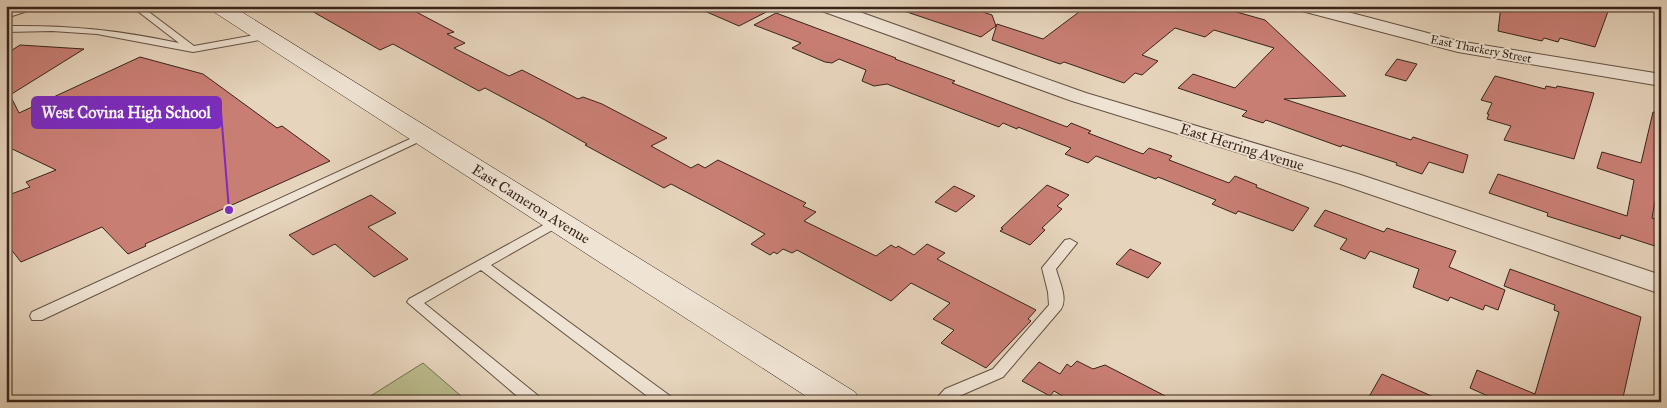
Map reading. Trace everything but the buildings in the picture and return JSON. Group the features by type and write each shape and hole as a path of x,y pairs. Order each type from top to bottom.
{"main road":[{"name":"East Cameron Avenue","path":"218,6 843,402"}],"street":[{"name":"East Herring Avenue","path":"825,6 1079,97 1350,179 1661,285"},
{"name":"East Thackery Street","path":"1304,6 1430,40 1481,51 1661,80"}],"lane":[{"path":"6,15 39,6"},
{"path":"135,6 193,49"},
{"path":"6,29 52,28 97,31 193,49 265,36"},
{"path":"37,316 423,136"},
{"path":"535,402 414,302 558,221"},
{"path":"941,402 951,393 998,373 1056,306 1058,294 1051,281 1049,268 1070,243"},
{"path":"482,264 666,402"}],"green space":[{"path":"423,363 468,402 361,402"}],"place":[{"name":"West Covina High School","path":"229,210"}]}
